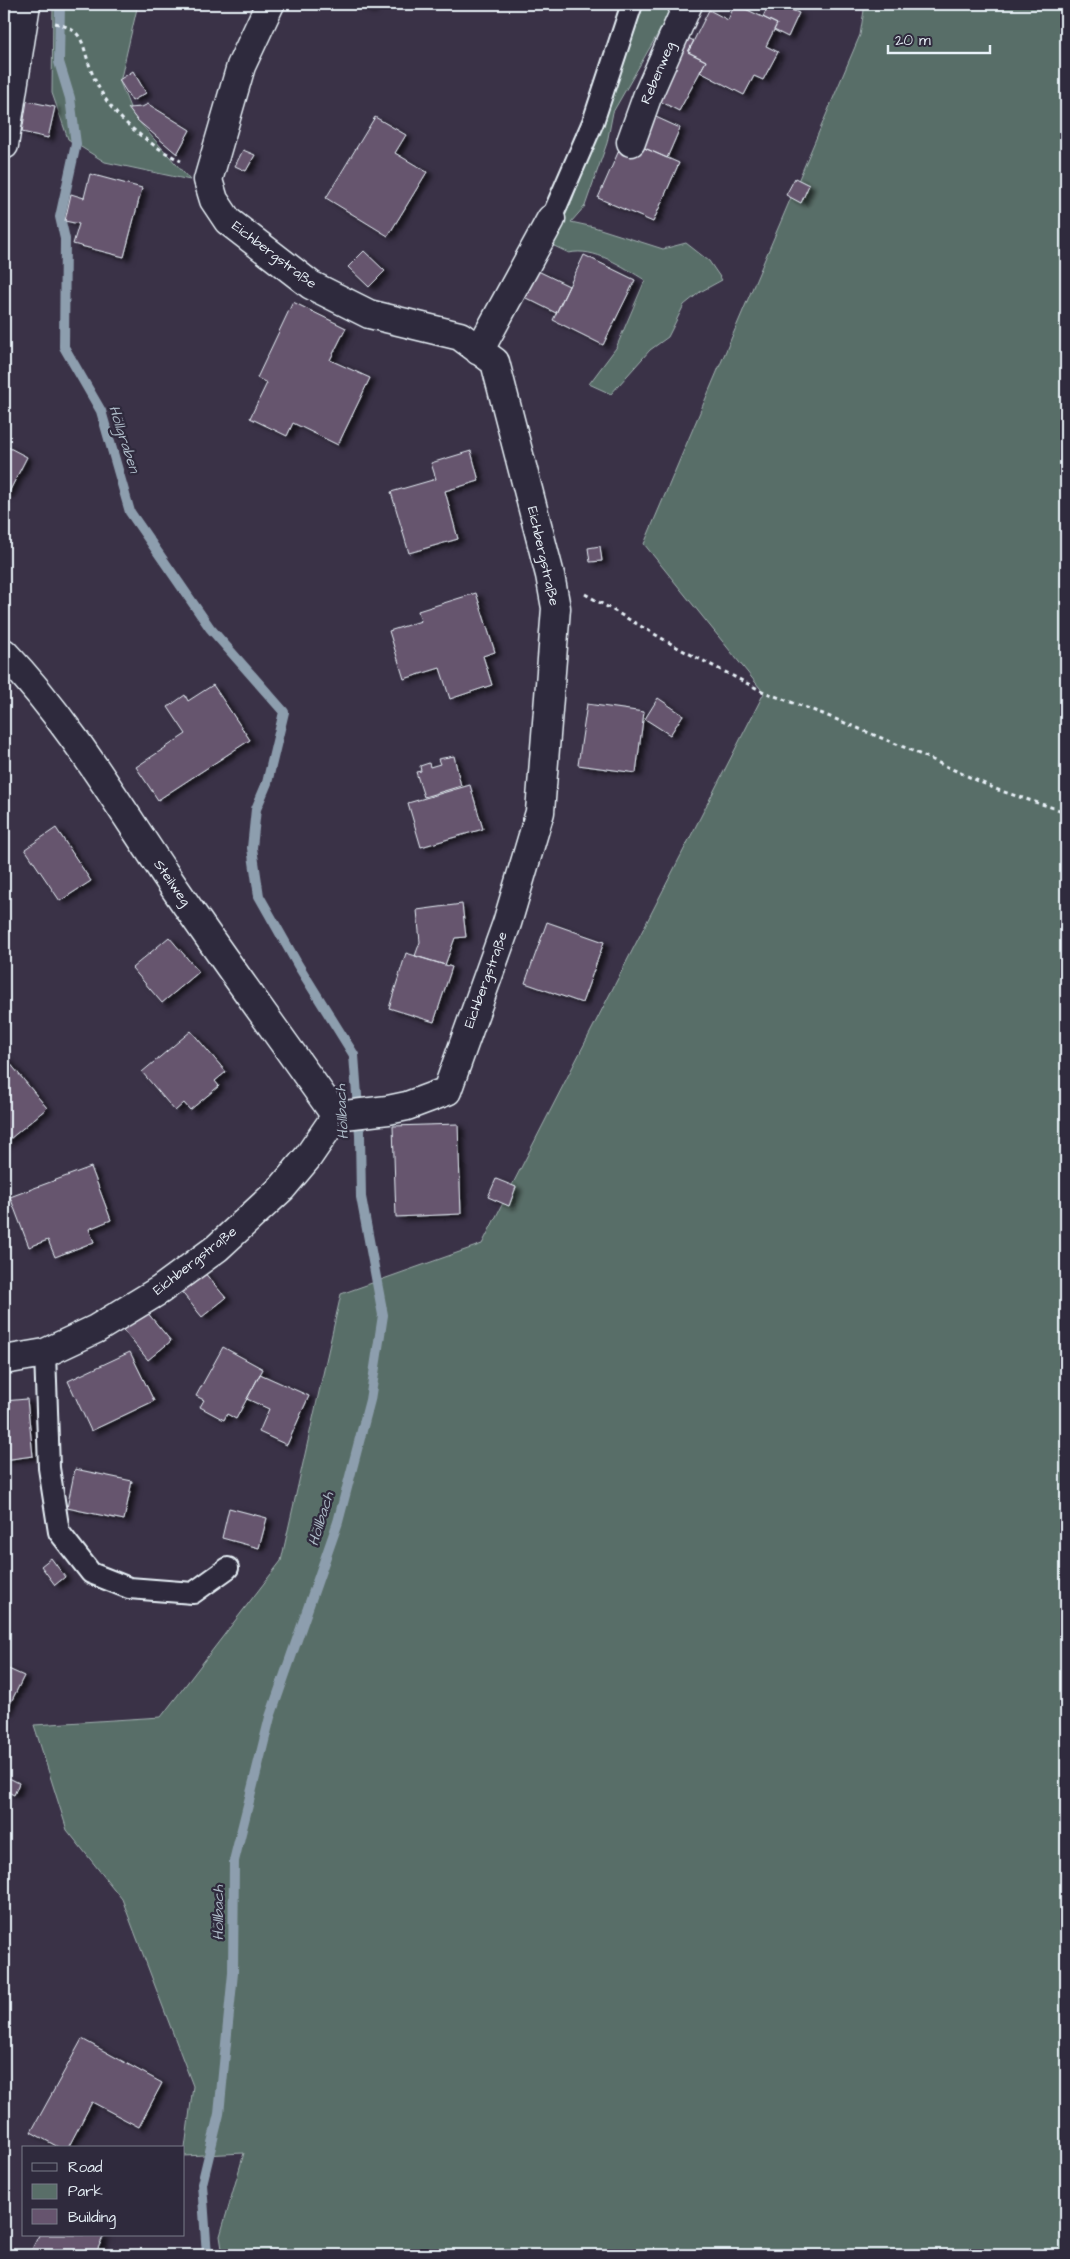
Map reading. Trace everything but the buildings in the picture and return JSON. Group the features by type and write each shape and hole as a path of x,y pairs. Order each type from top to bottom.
{"street":[{"path":"208,180 242,66 270,4"},
{"name":"Rebenweg","path":"631,142 647,97 688,4"},
{"path":"4,145 24,10"},
{"name":"Eichbergstraße","path":"4,1360 45,1353 112,1319 160,1290 217,1248 282,1188 342,1115 406,1106 446,1090 507,923 540,812 556,608 550,576 495,362 460,336 370,314 311,285 228,221 214,200 208,180"},
{"path":"479,351 551,219"},
{"name":"Steilweg","path":"4,654 28,678 86,755 167,876 342,1115"}],"lane":[{"path":"551,219 592,122 632,4"},
{"path":"45,1353 49,1468 59,1532 91,1573 129,1588 193,1593 228,1568"}],"path":[{"path":"24,10 70,27 82,39 90,67 105,100 128,125 155,146 179,161 194,166 208,180"},
{"path":"550,576 607,605 682,650 764,692 887,740 998,790 1066,812"}],"green space":[{"path":"53,4 138,4 120,82 133,115 190,180 105,162 68,139 52,93"},
{"path":"640,4 672,4 660,30 613,112 607,143 585,206 571,222 594,227 663,249 686,243 709,261 722,280 700,292 684,305 668,337 650,350 611,394 589,384 616,348 645,280 599,255 579,252 569,253 552,245 572,201"},
{"path":"865,4 1066,4 1066,2255 223,2255 220,2236 244,2153 185,2156 193,2086 122,1899 67,1830 34,1725 161,1717 281,1561 341,1294 482,1244 764,693 644,544 860,35"}],"waterway":[{"name":"Höllbach","path":"60,4 59,62 70,98 76,144 60,217 65,239 64,347 101,411 130,512 210,628 284,712 267,783 256,809 252,848 259,896 298,965 354,1055 360,1135 361,1197 383,1315 370,1400 338,1522 270,1717 234,1861 233,1973 219,2114 202,2184 207,2255"}],"water label":[{"name":"Höllgraben","path":"124,439"}]}
